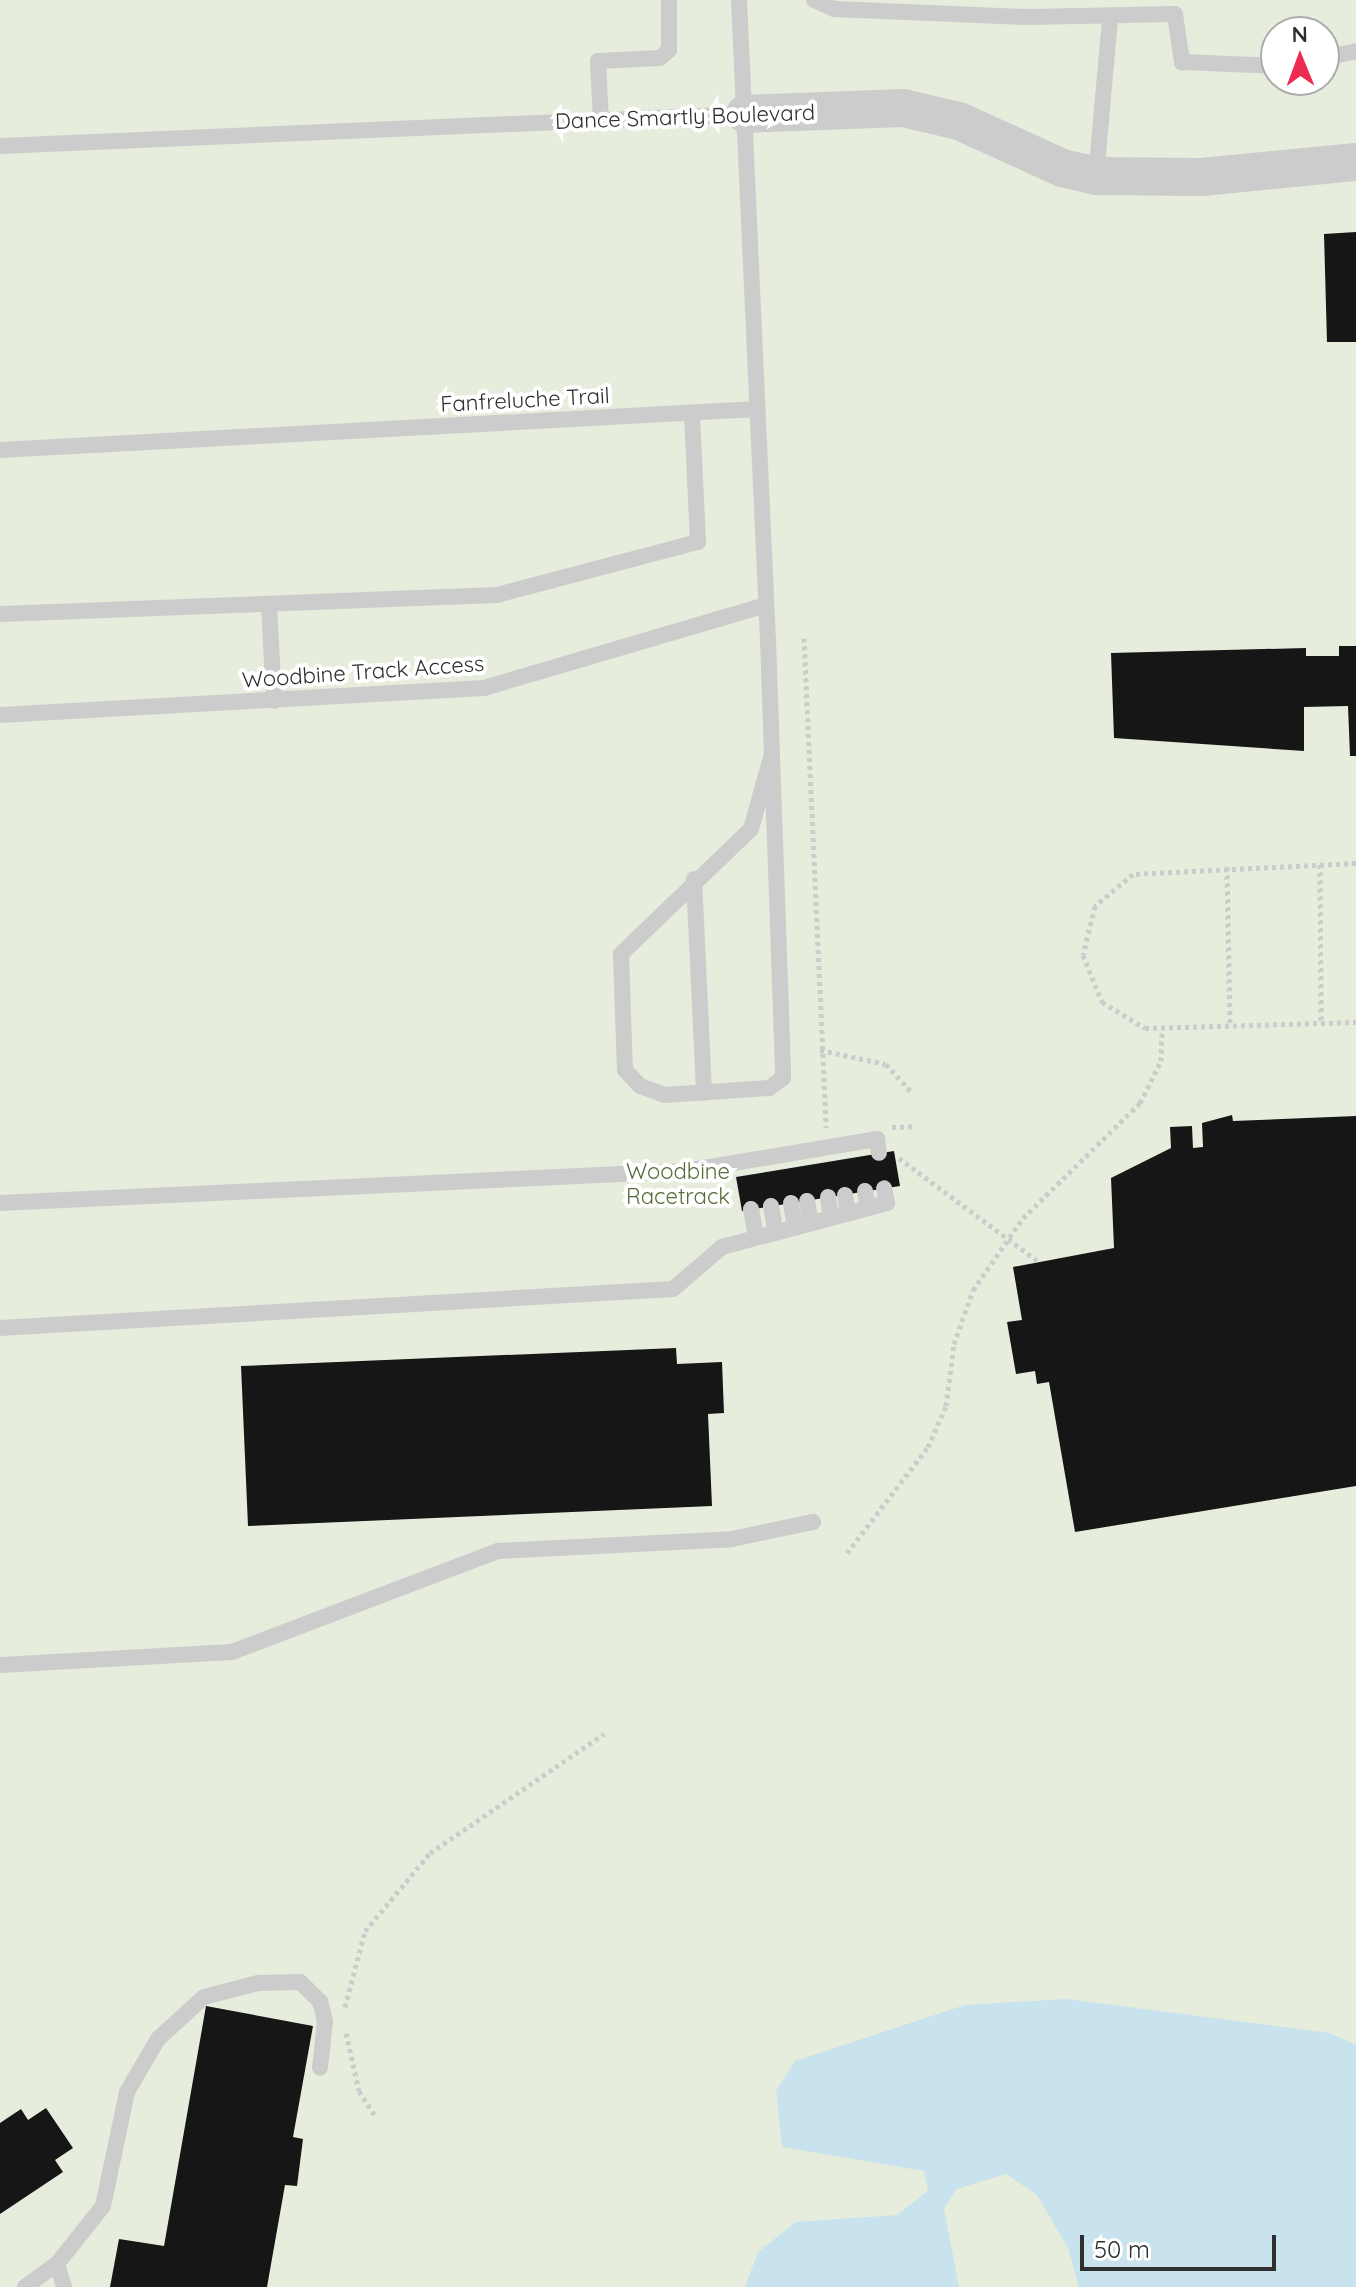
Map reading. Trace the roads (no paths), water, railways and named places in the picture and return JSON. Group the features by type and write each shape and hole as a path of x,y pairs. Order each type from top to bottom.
{"street":[{"name":"Dance Smartly Boulevard","path":"745,114 903,108 959,121 1062,168 1096,176 1280,173 1356,162"}],"lane":[{"path":"601,121 598,61 660,58 669,50 669,0"},
{"path":"739,0 766,605 772,754 783,1078 769,1088 665,1095 640,1086 625,1070 620,978 633,935 751,829 772,754"},
{"path":"814,0 834,9 1110,18 1175,14 1176,54 1193,68 1260,66"},
{"path":"1096,176 1110,18"},
{"name":"Dance Smartly Boulevard","path":"0,146 745,114"},
{"name":"Fanfreluche Trail","path":"0,450 757,409"},
{"path":"0,614 497,595 698,542 692,413"},
{"path":"269,605 274,701"},
{"name":"Woodbine Track Access","path":"0,715 484,688 766,605"},
{"path":"694,879 704,1093"},
{"path":"0,1203 744,1168 858,1149 878,1140"},
{"path":"0,1328 673,1289 722,1247 848,1213 867,1200 887,1203 884,1188"},
{"path":"845,1195 848,1213"},
{"path":"828,1197 831,1218"},
{"path":"799,1202 803,1225"},
{"path":"771,1206 776,1233"},
{"path":"751,1209 756,1238"},
{"path":"0,1665 232,1652 498,1551 732,1539 813,1522"},
{"path":"25,2287 57,2264 103,2206 127,2092 158,2039 204,1997 258,1983 300,1982 320,2001 325,2021 320,2068"},
{"path":"57,2264 64,2287"}],"water":[{"path":"1066,1999 1330,2033 1356,2045 1356,2287 1079,2287 1068,2248 1037,2195 1006,2174 957,2189 944,2209 959,2287 745,2287 758,2252 796,2222 897,2215 928,2191 924,2171 782,2147 776,2091 795,2061 965,2005"}],"park label":[{"name":"Woodbine Racetrack","path":"678,1184"}]}
